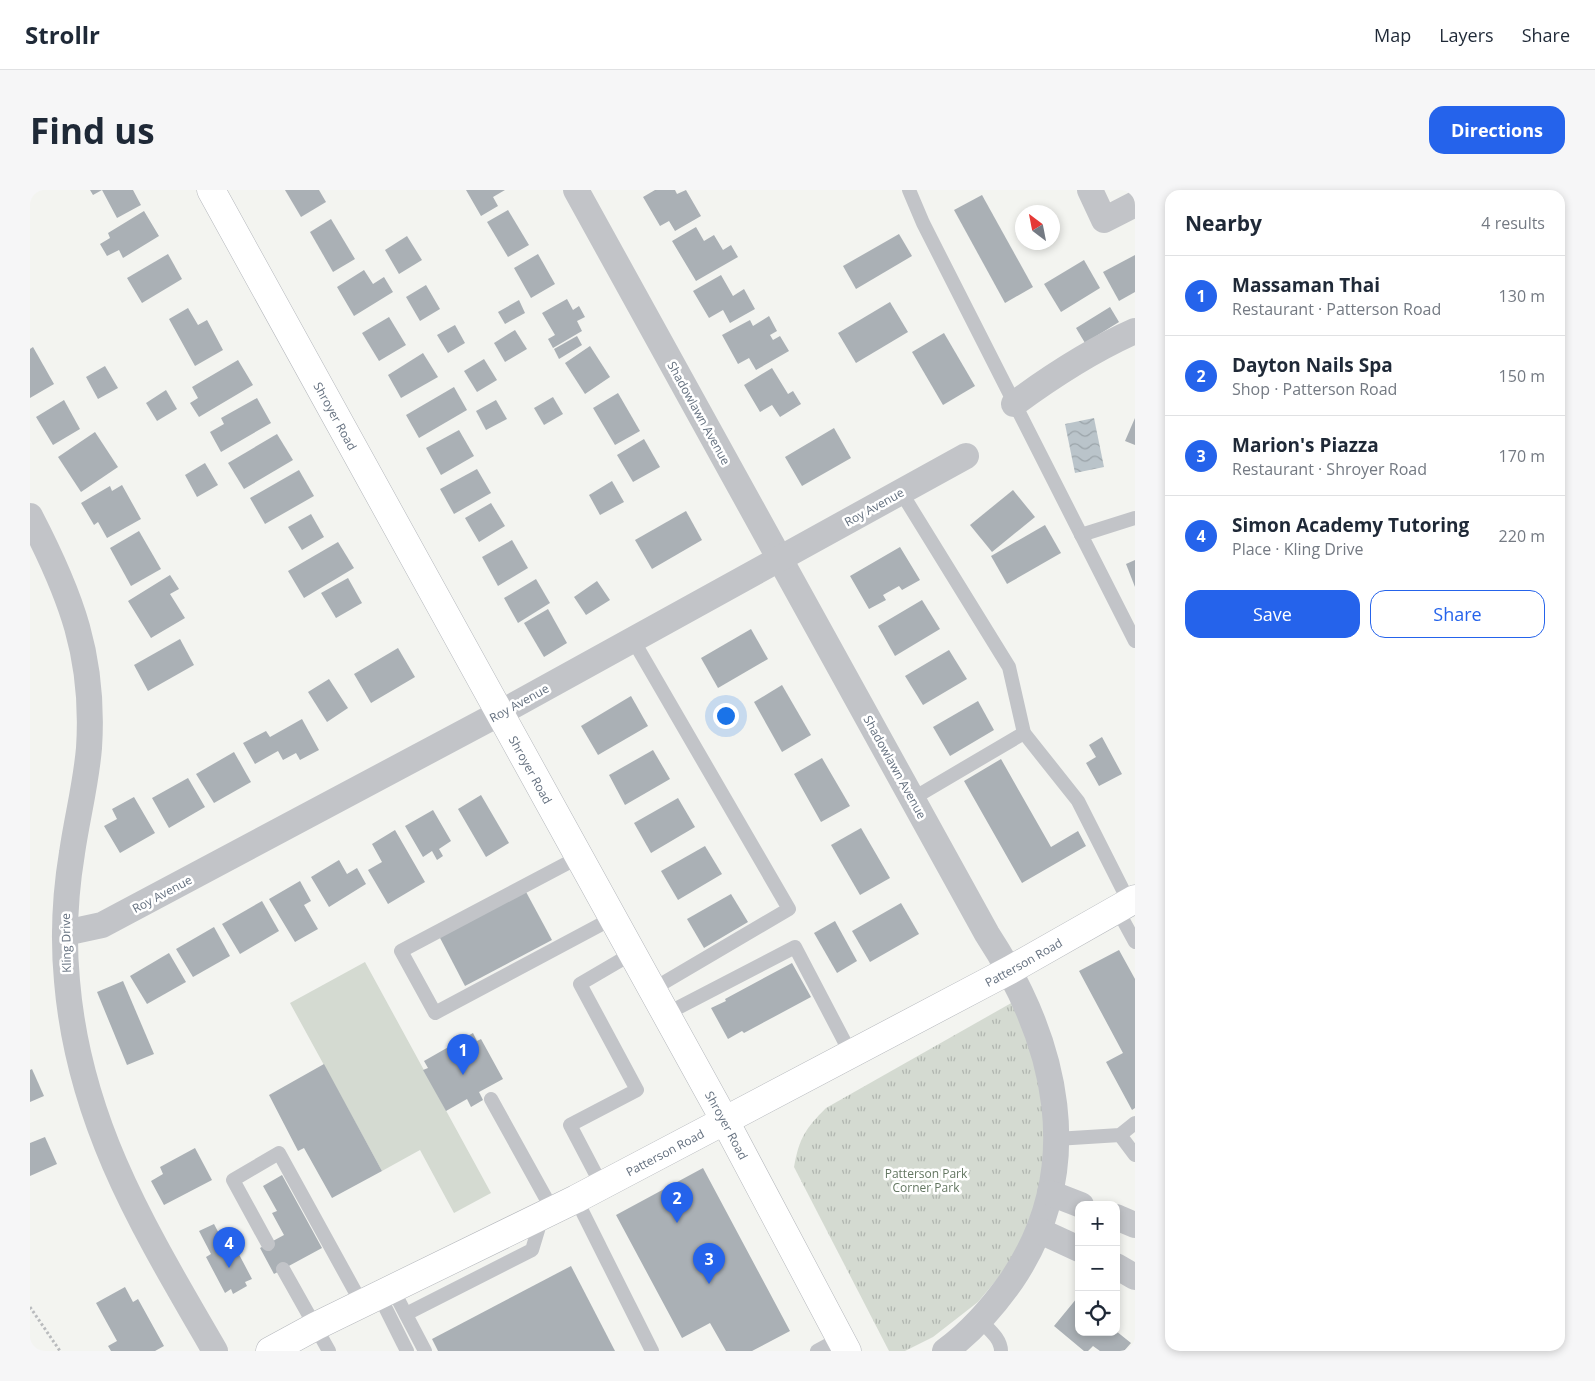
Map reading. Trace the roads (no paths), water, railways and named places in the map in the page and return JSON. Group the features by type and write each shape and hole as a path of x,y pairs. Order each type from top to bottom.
{"main road":[{"name":"Shroyer Road","path":"211,190 725,1121 835,1347"},
{"name":"Patterson Road","path":"282,1348 316,1326 602,1186 1010,970 1127,903"}],"street":[{"name":"Shadowlawn Avenue","path":"576,190 987,934 1010,970 1042,1044 1049,1068 1056,1140 1055,1175 1040,1231 1027,1258 998,1301 945,1351"},
{"path":"1090,190 1104,220 1135,204"},
{"path":"1014,404 1047,380 1135,331"},
{"name":"Roy Avenue","path":"65,934 102,926 500,713 966,456"},
{"name":"Kling Drive","path":"30,516 58,571 79,629 86,668 89,748 66,894 65,934 72,1032 84,1083 103,1139 155,1247 215,1351"},
{"path":"1050,1193 1075,1202"},
{"path":"1120,1219 1135,1225"},
{"path":"1040,1231 1075,1247"},
{"path":"1120,1268 1135,1277"}],"lane":[{"path":"909,190 1014,404 1135,641"},
{"path":"901,492 1009,667 1024,733 1078,801 1127,903 1135,942"},
{"path":"1081,535 1135,518"},
{"path":"633,640 789,909 653,989"},
{"path":"912,799 1024,733"},
{"path":"580,857 401,952 435,1013 614,918"},
{"path":"666,1014 795,947 851,1054"},
{"path":"602,1186 570,1125 637,1090 580,984 633,954"},
{"path":"491,1099 557,1209 652,1351"},
{"path":"1056,1140 1120,1135 1135,1123"},
{"path":"1120,1135 1135,1155"},
{"path":"268,1244 233,1180 279,1153 378,1296 407,1351"},
{"path":"406,1314 532,1250 557,1209"},
{"path":"283,1269 329,1351"},
{"path":"378,1296 406,1314 425,1351"},
{"path":"980,1320 996,1336 1001,1345 1001,1351"}],"water":[{"path":"1094,418 1104,467 1075,473 1065,424"}],"place":[{"name":"Massaman Thai","path":"463,1075"},
{"name":"Dayton Nails Spa","path":"677,1223"},
{"name":"Simon Academy Tutoring","path":"229,1268"},
{"name":"Marion's Piazza","path":"709,1284"}],"park label":[{"name":"Patterson Park Corner Park","path":"926,1180"}]}
